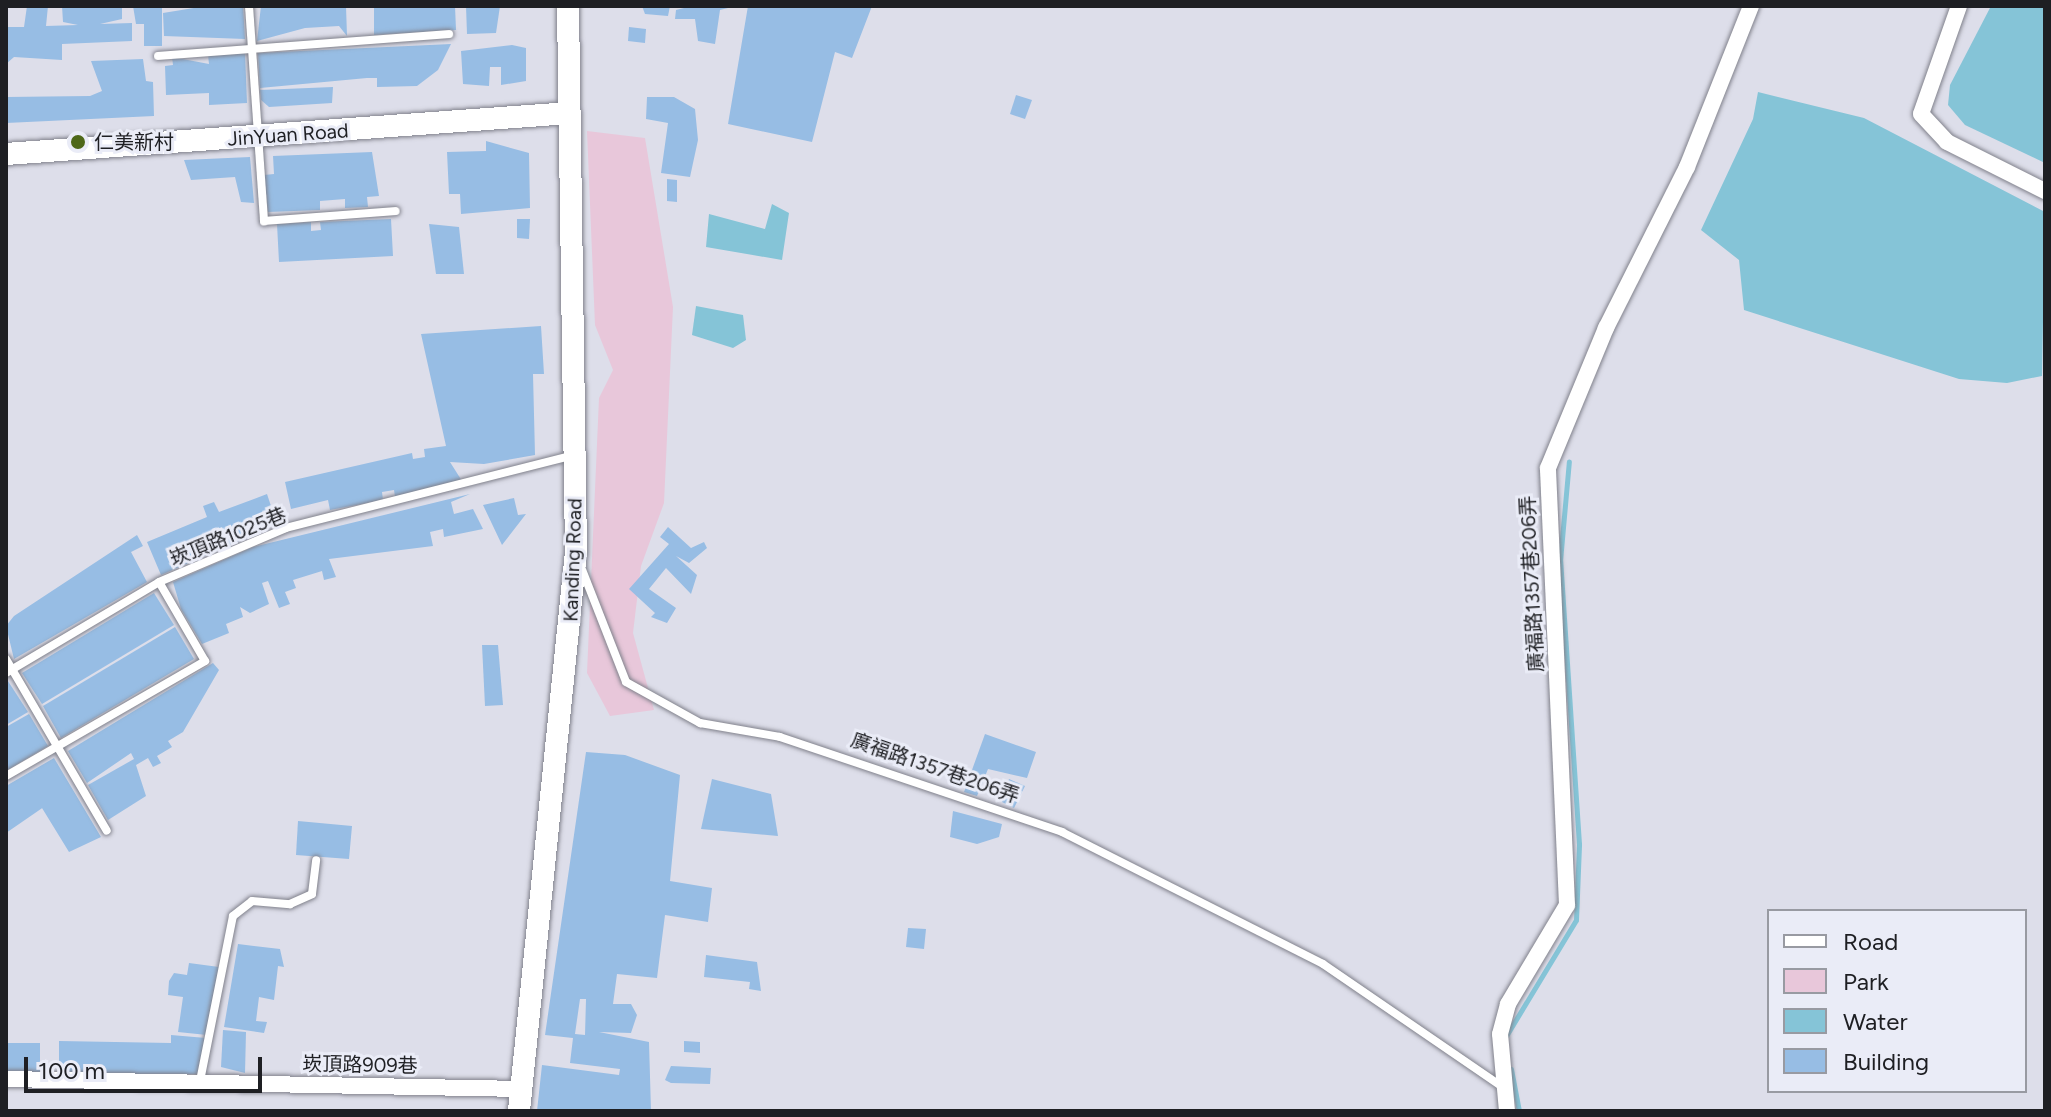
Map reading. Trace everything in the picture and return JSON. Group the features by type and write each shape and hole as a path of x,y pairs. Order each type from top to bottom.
{"street":[{"name":"Kanding Road","path":"521,1100 576,552 568,6"},
{"name":"廣福路1357巷206弄","path":"1507,1111 1500,1034 1508,1004 1567,905 1548,468 1606,328 1687,167 1751,6"},
{"path":"1959,6 1921,114 1947,142 2045,191"},
{"name":"JinYuan Road","path":"6,154 570,113"},
{"name":"崁頂路909巷","path":"6,1079 200,1081 521,1100"}],"lane":[{"path":"249,6 254,137 264,221 396,211"},
{"path":"158,56 449,34"},
{"name":"崁頂路1025巷","path":"9,671 159,582 286,528 575,455"},
{"name":"廣福路1357巷206弄","path":"576,552 626,682 700,723 780,737 1062,832 1323,964 1504,1088"},
{"path":"6,776 205,661 159,582"},
{"path":"6,659 9,671 107,831"},
{"path":"200,1081 233,916 252,901 290,904 312,894 316,860"}],"green space":[{"path":"587,131 645,138 673,307 664,503 641,566 633,633 654,710 610,716 587,673 599,398 613,370 595,325"}],"water":[{"path":"1991,6 2045,6 2045,163 1965,125 1948,105 1950,85"},
{"path":"1758,92 1864,118 2045,212 2042,376 2007,383 1959,379 1744,310 1739,260 1701,230 1753,119"},
{"path":"772,204 789,213 782,260 706,247 709,214 765,229"},
{"path":"696,306 743,315 746,340 733,348 692,335"}],"building":[{"path":"27,6 48,6 46,26 78,25 63,22 62,6 122,6 122,19 100,24 132,23 132,41 62,44 62,60 14,57 6,64 6,27 24,27"},
{"path":"133,6 162,6 162,46 144,46 144,24 136,24"},
{"path":"206,6 243,6 245,39 164,36 163,13"},
{"path":"261,6 346,6 347,36 339,26 305,28 257,41"},
{"path":"374,6 455,6 456,30 374,35"},
{"path":"466,6 500,6 496,33 467,34"},
{"path":"642,6 670,6 668,16 645,14"},
{"path":"692,6 736,6 720,10 715,44 698,41 695,19 675,19 676,10"},
{"path":"748,6 872,6 852,58 835,52 812,142 728,124"},
{"path":"629,27 646,29 645,43 628,41"},
{"path":"451,44 438,70 417,86 377,87 377,78 367,78 260,88 258,53"},
{"path":"512,45 526,48 526,81 501,85 501,67 490,67 489,86 463,84 461,51"},
{"path":"245,53 247,103 209,105 209,93 166,95 165,66 173,65 172,57 209,64 208,55"},
{"path":"143,59 146,81 153,82 154,116 6,123 6,97 90,96 102,91 91,61"},
{"path":"333,87 332,103 269,107 261,100 260,90"},
{"path":"1016,95 1032,100 1025,119 1010,114"},
{"path":"647,97 674,97 695,109 698,140 690,177 661,173 668,123 646,119"},
{"path":"486,141 529,153 530,208 461,214 460,194 449,194 447,152 486,151"},
{"path":"372,152 379,196 367,197 368,207 345,208 345,199 320,201 320,210 268,212 264,175 274,174 273,156"},
{"path":"250,157 254,203 241,202 235,177 191,180 184,160"},
{"path":"667,179 677,180 677,202 667,201"},
{"path":"391,219 393,256 279,262 277,224 311,222 311,231 321,230 320,222"},
{"path":"517,219 530,219 529,239 517,238"},
{"path":"429,224 459,227 464,274 436,274"},
{"path":"541,326 544,374 533,374 535,455 484,464 450,462 462,481 395,497 394,490 382,492 383,500 330,510 328,500 291,509 285,482 412,453 413,459 425,457 424,449 446,446 421,334"},
{"path":"267,494 275,518 267,529 161,575 147,542 207,517 203,506 214,502 219,512"},
{"path":"470,494 451,502 454,514 473,509 483,529 444,537 443,529 430,532 433,546 329,559 336,577 324,580 322,571 293,580 296,588 285,592 290,604 279,608 268,581 262,583 269,604 250,613 240,607 243,617 226,624 229,633 202,644 181,609 173,582 253,547"},
{"path":"514,498 518,515 526,514 502,545 483,505"},
{"path":"668,527 691,548 704,542 707,548 689,563 676,556 697,575 691,594 666,568 649,589 676,608 667,623 651,617 655,613 629,589 669,544 660,537"},
{"path":"137,535 143,546 131,552 147,582 14,659 6,626 14,616"},
{"path":"154,593 174,625 42,704 22,673"},
{"path":"175,627 194,659 61,738 43,706"},
{"path":"482,645 498,645 503,705 485,706"},
{"path":"213,663 219,670 183,732 168,741 172,747 157,756 161,763 153,767 148,758 136,765 146,796 108,820 88,785 134,759 131,753 87,783 68,751"},
{"path":"6,678 28,712 6,725"},
{"path":"29,714 48,746 6,771 6,727"},
{"path":"985,734 1036,752 1027,778 988,769 977,796 964,792"},
{"path":"586,752 625,755 680,775 670,881 712,888 708,922 665,915 657,978 617,974 613,1004 631,1004 637,1015 631,1033 599,1032 649,1042 651,1111 537,1111 542,1065 619,1075 620,1069 570,1063 573,1038 545,1035","holes":["580,999 586,999 585,1035 575,1034"]},
{"path":"54,758 101,837 69,852 42,808 6,833 6,786"},
{"path":"712,779 771,794 778,836 701,829"},
{"path":"1009,779 1025,786 1014,808 1002,802"},
{"path":"953,811 1002,824 999,837 977,844 950,837"},
{"path":"298,821 352,826 349,859 296,855"},
{"path":"908,928 926,929 924,949 906,947"},
{"path":"238,944 280,949 284,967 278,966 274,1000 259,997 256,1021 267,1022 264,1033 224,1027"},
{"path":"706,955 757,962 761,991 749,989 750,982 704,977"},
{"path":"189,963 219,967 207,1035 178,1032 183,997 168,995 169,981 174,973 187,975"},
{"path":"223,1030 246,1032 245,1073 221,1067"},
{"path":"171,1035 206,1038 200,1074 59,1074 59,1041 171,1043"},
{"path":"684,1041 700,1042 700,1053 684,1052"},
{"path":"6,1043 40,1043 40,1074 6,1073"},
{"path":"671,1066 711,1068 710,1084 671,1083 665,1080"}],"waterway":[{"path":"1506,1036 1576,920 1579,844 1560,561 1569,461"},
{"path":"1511,1069 1519,1111"}],"place":[{"name":"仁美新村","path":"78,142"}]}
